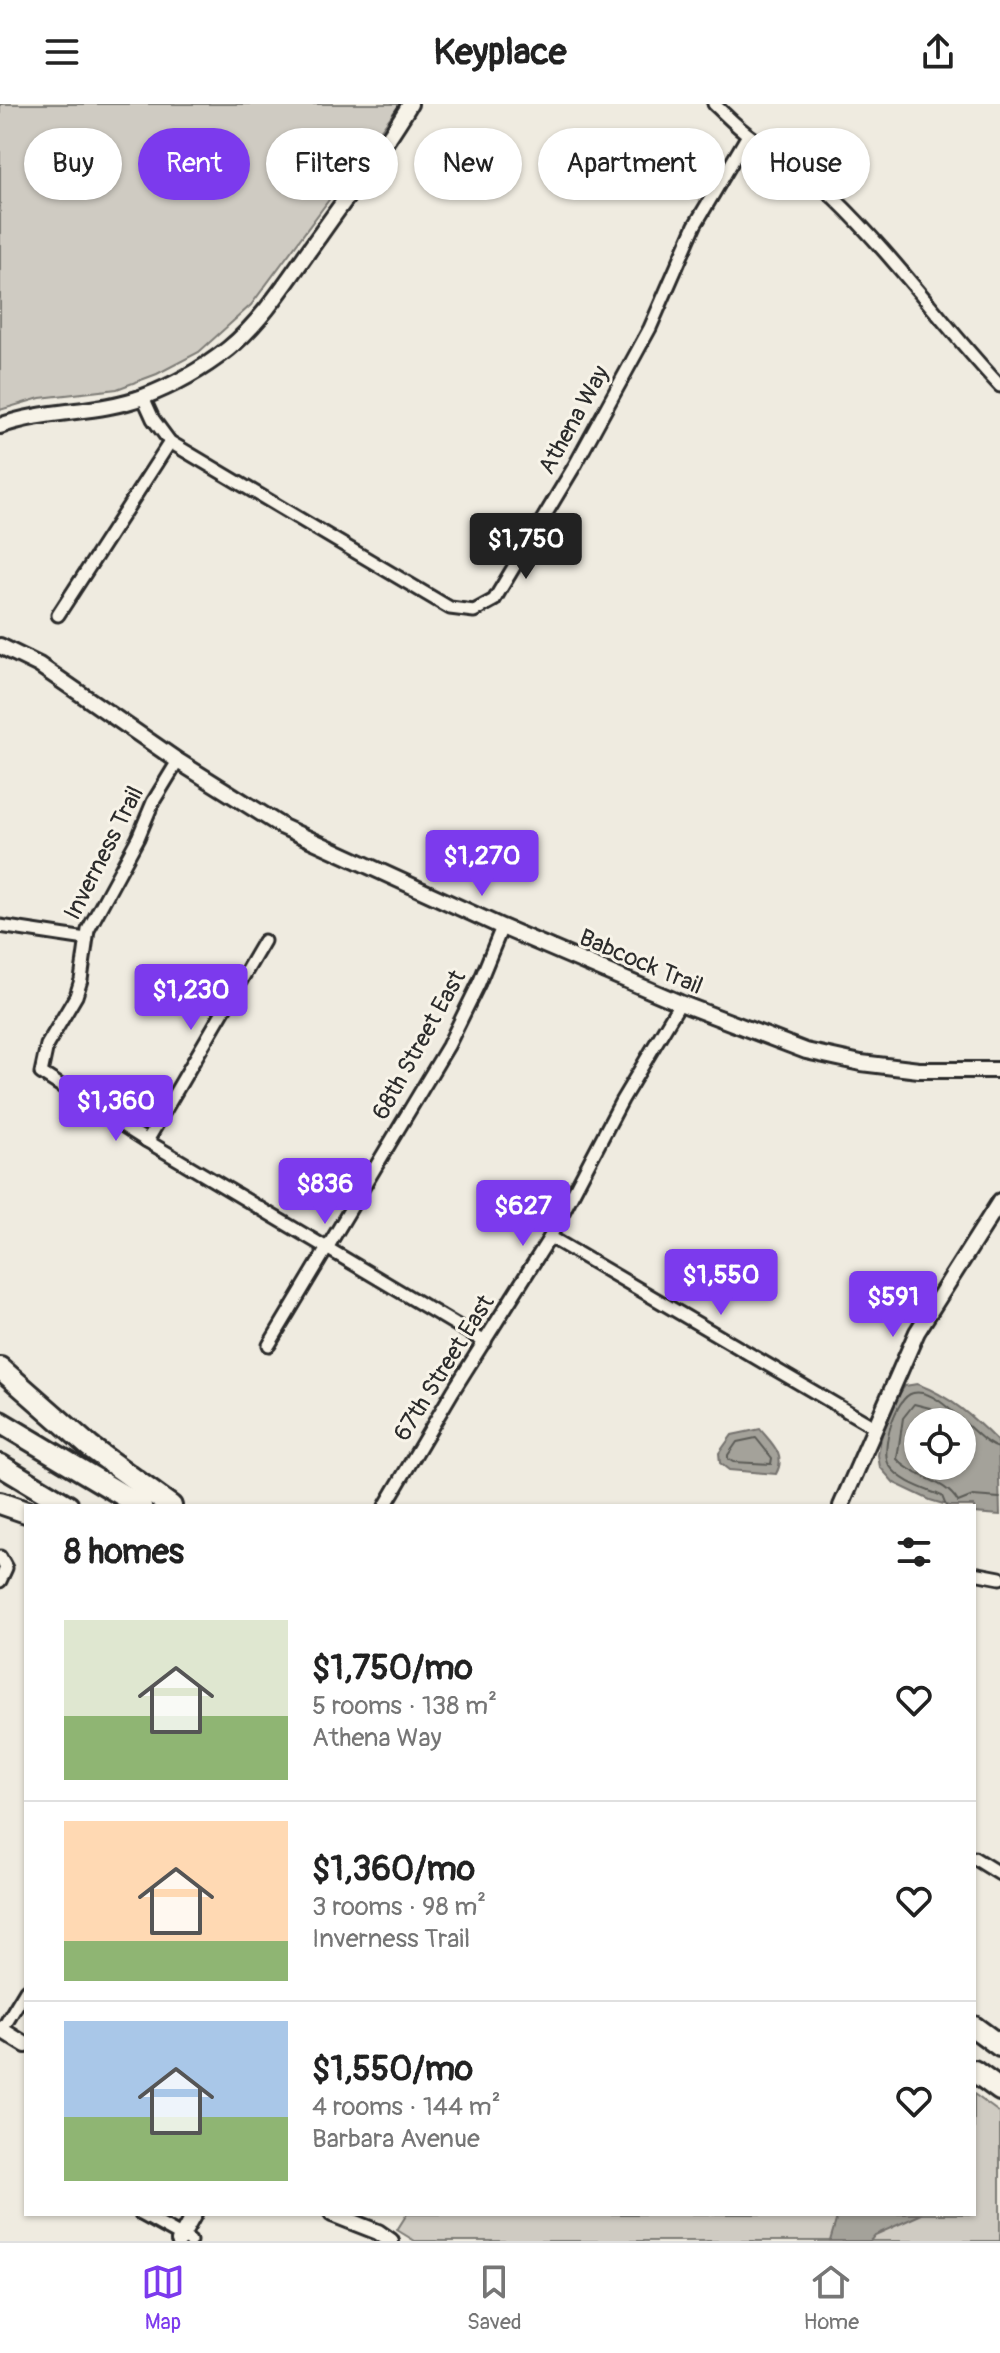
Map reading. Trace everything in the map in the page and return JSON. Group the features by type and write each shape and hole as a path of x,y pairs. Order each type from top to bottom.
{"highway":[{"path":"0,1368 110,1463 168,1504"},
{"path":"0,1422 138,1504"},
{"path":"0,1465 65,1504"},
{"path":"0,1503 24,1511"},
{"path":"976,2028 1000,2046"},
{"path":"976,2072 1000,2090"}],"street":[{"path":"0,426 48,413 143,397 197,370 228,349 252,325 387,141 410,104"},
{"path":"714,104 741,129"},
{"name":"Athena Way","path":"143,397 153,419 170,442 450,608 477,609 494,600 574,467 650,328 695,225 741,147"},
{"path":"837,200 1000,386"},
{"path":"58,615 170,442"},
{"name":"Babcock Trail","path":"0,646 39,665 178,761 283,827 502,927 680,1003 806,1051 861,1063 919,1070 1000,1070"},
{"name":"Inverness Trail","path":"147,1141 41,1073 47,1045 76,996 86,939 94,917 124,865 153,802 178,761"},
{"path":"0,926 86,939"},
{"name":"68th Street East","path":"269,1345 448,1046 502,927"},
{"path":"264,941 147,1141 485,1342"},
{"name":"67th Street East","path":"386,1504 550,1237 622,1100 680,1003"},
{"path":"842,1504 917,1332 1000,1201"},
{"path":"550,1237 874,1427"},
{"path":"0,1557 6,1568 0,1581"},
{"path":"976,1573 1000,1578"},
{"path":"976,1859 1000,1874"},
{"path":"24,1993 0,2031 24,2044"},
{"path":"144,2216 183,2239 193,2216"},
{"path":"337,2216 378,2232 391,2241"}],"shaded area":[{"path":"0,104 400,104 382,128 266,128 266,200 329,200 251,305 199,352 157,374 117,389 40,398 0,410"},
{"path":"976,2095 1000,2113 1000,2241 415,2241 397,2230 406,2216 976,2216"}],"water":[{"path":"917,1384 940,1395 960,1408 904,1408 904,1480 976,1480 976,1422 998,1442 1000,1515 976,1513 976,1504 943,1504 930,1500 894,1483 880,1467 878,1455 886,1412 905,1386"},
{"path":"760,1429 779,1455 776,1474 729,1470 720,1463 719,1453 732,1435"},
{"path":"837,2216 918,2216 875,2235 870,2241 830,2241"}]}
